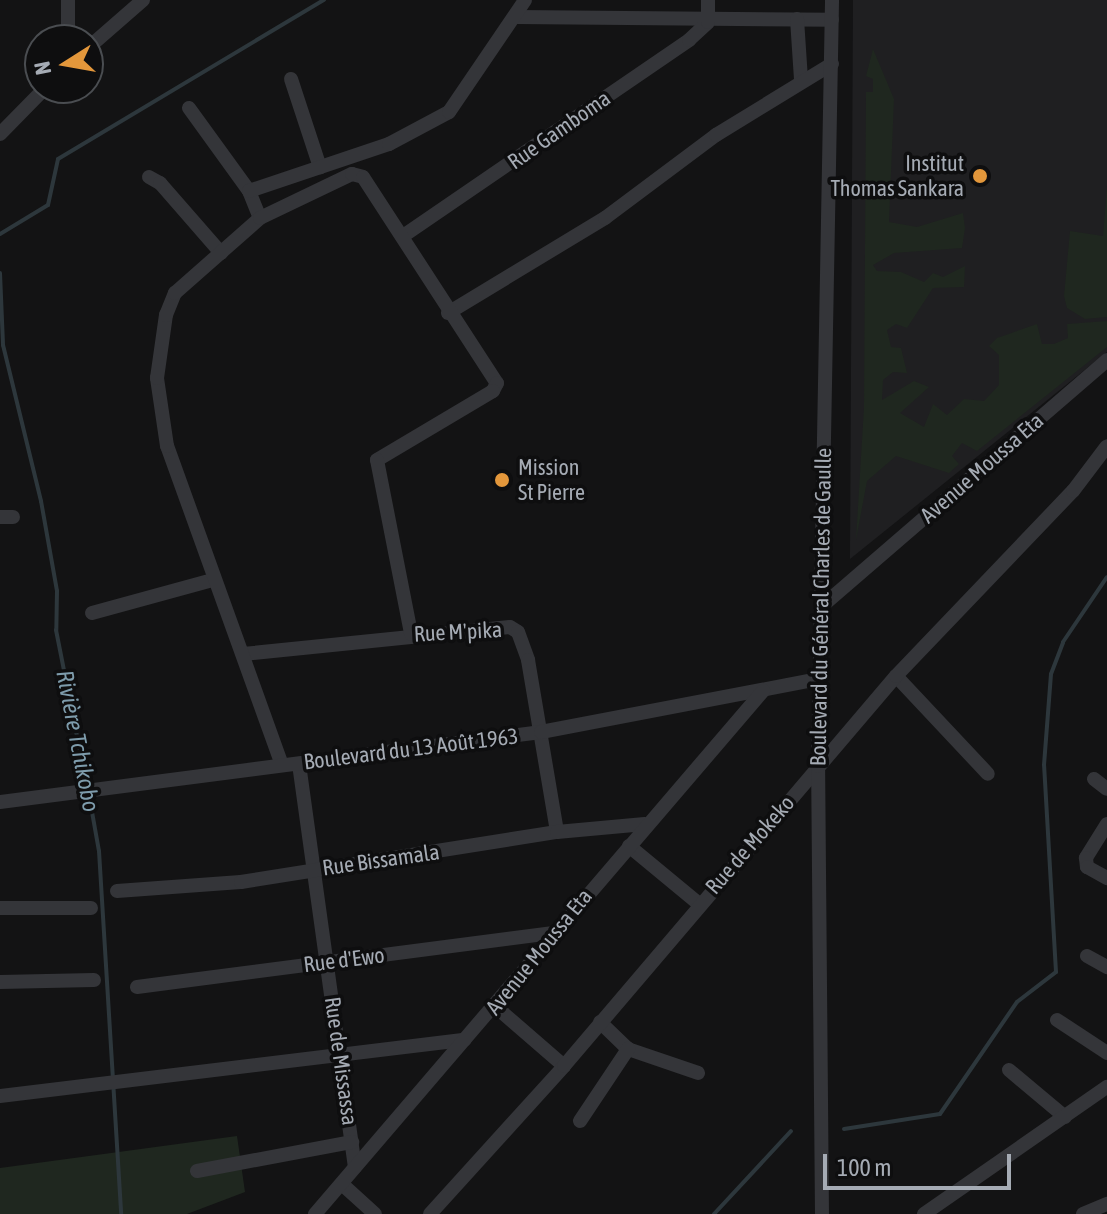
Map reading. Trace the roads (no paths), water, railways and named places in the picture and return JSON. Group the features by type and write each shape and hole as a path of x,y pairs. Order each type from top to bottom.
{"street":[{"path":"68,0 68,24"},
{"path":"104,34 143,0"},
{"path":"249,191 389,144 449,112 525,0"},
{"path":"708,0 709,17"},
{"name":"Boulevard du Général Charles de Gaulle","path":"822,1214 818,766 832,0"},
{"path":"516,17 617,7 709,17 832,20"},
{"name":"Rue Gamboma","path":"403,236 689,40 709,17"},
{"path":"797,19 801,80"},
{"path":"448,313 605,218 716,135 801,80 832,64"},
{"path":"291,79 320,167"},
{"path":"0,134 29,104"},
{"path":"189,108 249,191 260,218"},
{"path":"282,765 167,446 157,378 166,315 175,293 260,218 358,174 403,236 448,313 497,383 493,391 377,460 411,634"},
{"path":"149,177 160,183 221,253"},
{"name":"Avenue Moussa Eta","path":"821,607 1107,360"},
{"name":"Rue de Mokeko","path":"430,1214 564,1066 896,676 1073,491 1107,446"},
{"path":"92,613 213,580"},
{"name":"Rue M'pika","path":"243,654 489,626 518,632 541,732 557,832"},
{"path":"896,676 988,774"},
{"name":"Boulevard du 13 Août 1963","path":"0,802 541,732 819,679"},
{"name":"Avenue Moussa Eta","path":"315,1214 496,1007 551,933 763,691"},
{"name":"Rue de Missassa","path":"299,764 355,1167"},
{"path":"1094,779 1107,789"},
{"name":"Rue Bissamala","path":"117,891 241,882 557,832 645,824"},
{"path":"1107,824 1086,858 1087,867 1107,878"},
{"path":"629,846 699,904"},
{"path":"0,908 91,908"},
{"name":"Rue d'Ewo","path":"137,987 551,933"},
{"path":"1087,956 1107,967"},
{"path":"0,982 94,980"},
{"path":"496,1007 564,1066"},
{"path":"1057,1020 1107,1053"},
{"path":"600,1022 628,1049 698,1073"},
{"path":"0,1096 149,1081 465,1040"},
{"path":"580,1121 628,1049"},
{"path":"1009,1070 1065,1117"},
{"path":"924,1214 1107,1087"},
{"path":"197,1171 352,1142"},
{"path":"343,1185 375,1214"},
{"path":"1083,1214 1107,1204"}],"waterway":[{"path":"0,234 48,205 58,159 324,0"},
{"name":"Rivière Tchikobo","path":"0,273 3,345 41,501 57,591 56,630 87,786"},
{"path":"844,1129 940,1114 1017,1002 1056,972 1044,765 1051,674 1063,642 1107,577"},
{"name":"Rivière Tchikobo","path":"89,795 99,851 121,1214"},
{"path":"714,1214 791,1131"}],"place":[{"name":"Institut Thomas Sankara","path":"980,176"},
{"name":"Mission St Pierre","path":"502,480"}]}
